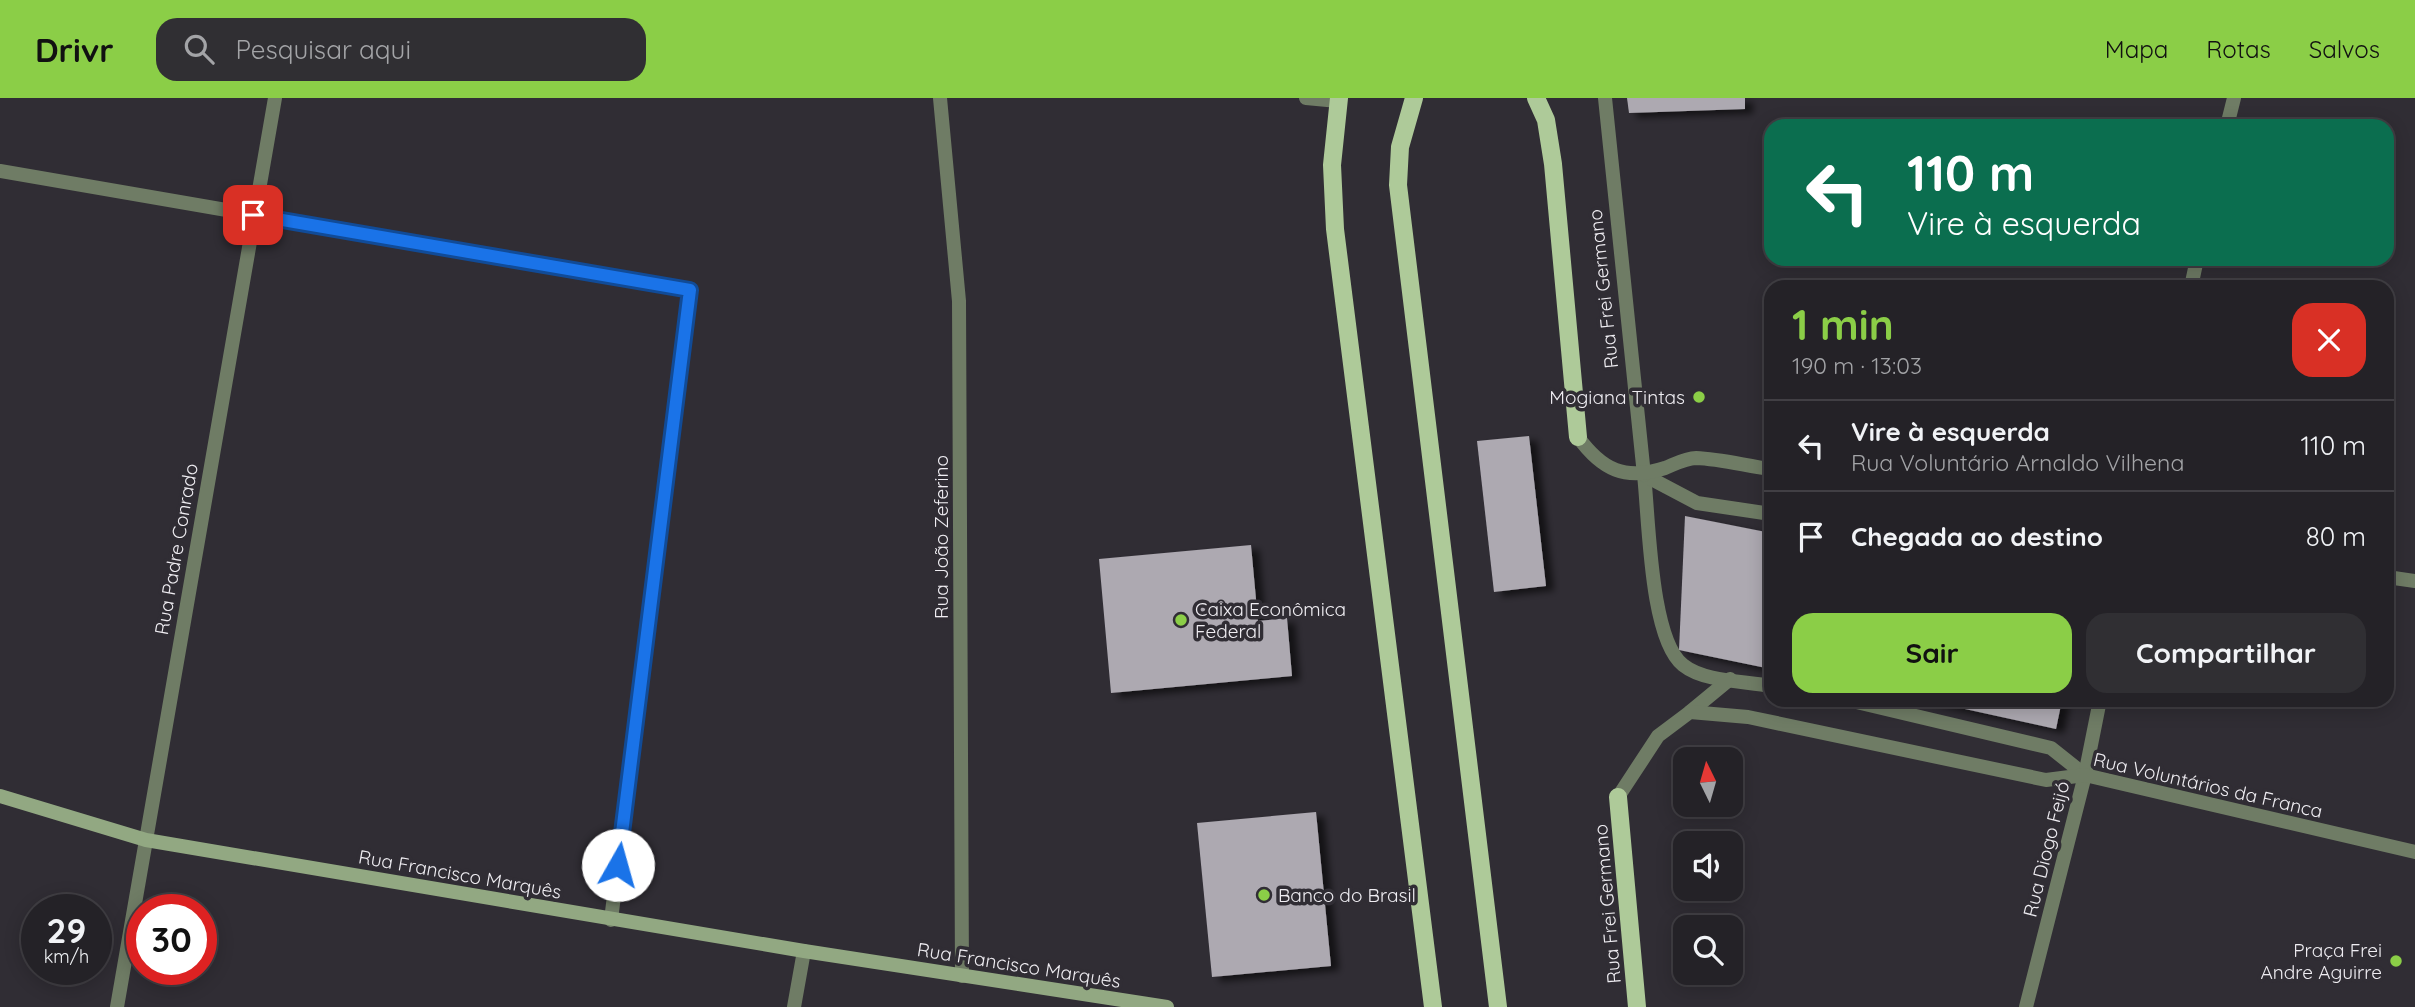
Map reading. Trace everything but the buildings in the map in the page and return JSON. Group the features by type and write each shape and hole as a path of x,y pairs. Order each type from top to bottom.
{"main road":[{"path":"1414,98 1400,147 1398,186 1498,1007"},
{"name":"Rua Frei Germano","path":"1536,98 1546,120 1553,164 1578,437"},
{"path":"1338,100 1332,165 1335,229 1433,1007"},
{"name":"Rua Francisco Marquês","path":"0,796 146,840 611,920 1167,1007"},
{"name":"Rua Frei Germano","path":"1618,797 1637,1007"}],"street":[{"name":"Rua Padre Conrado","path":"117,1007 275,98"},
{"name":"Rua João Zeferino","path":"940,98 960,301 962,976"},
{"path":"1307,98 1338,100"},
{"name":"Rua Frei Germano","path":"1605,98 1660,627 1670,652 1684,667 1764,685"},
{"path":"2229,119 2234,98"},
{"path":"0,171 690,290 611,920"},
{"path":"1578,437 1592,457 1614,470 1644,475 1697,503 1764,513"},
{"path":"1644,475 1694,458 1764,468"},
{"path":"2394,578 2415,581"},
{"path":"1618,797 1658,736 1730,679"},
{"path":"1878,707 2051,748 2085,775"},
{"name":"Rua Diogo Feijó","path":"2026,1007 2085,775 2099,707"},
{"name":"Rua Voluntários da Franca","path":"1690,712 1748,717 2046,780 2085,775 2415,852"},
{"path":"794,1007 804,951"}],"place":[{"name":"Mogiana Tintas","path":"1699,397"},
{"name":"Caixa Econômica Federal","path":"1181,620"},
{"name":"Banco do Brasil","path":"1264,895"},
{"name":"Praça Frei Andre Aguirre","path":"2396,961"}],"route":[{"path":"253,215 690,290 618,865"}]}
